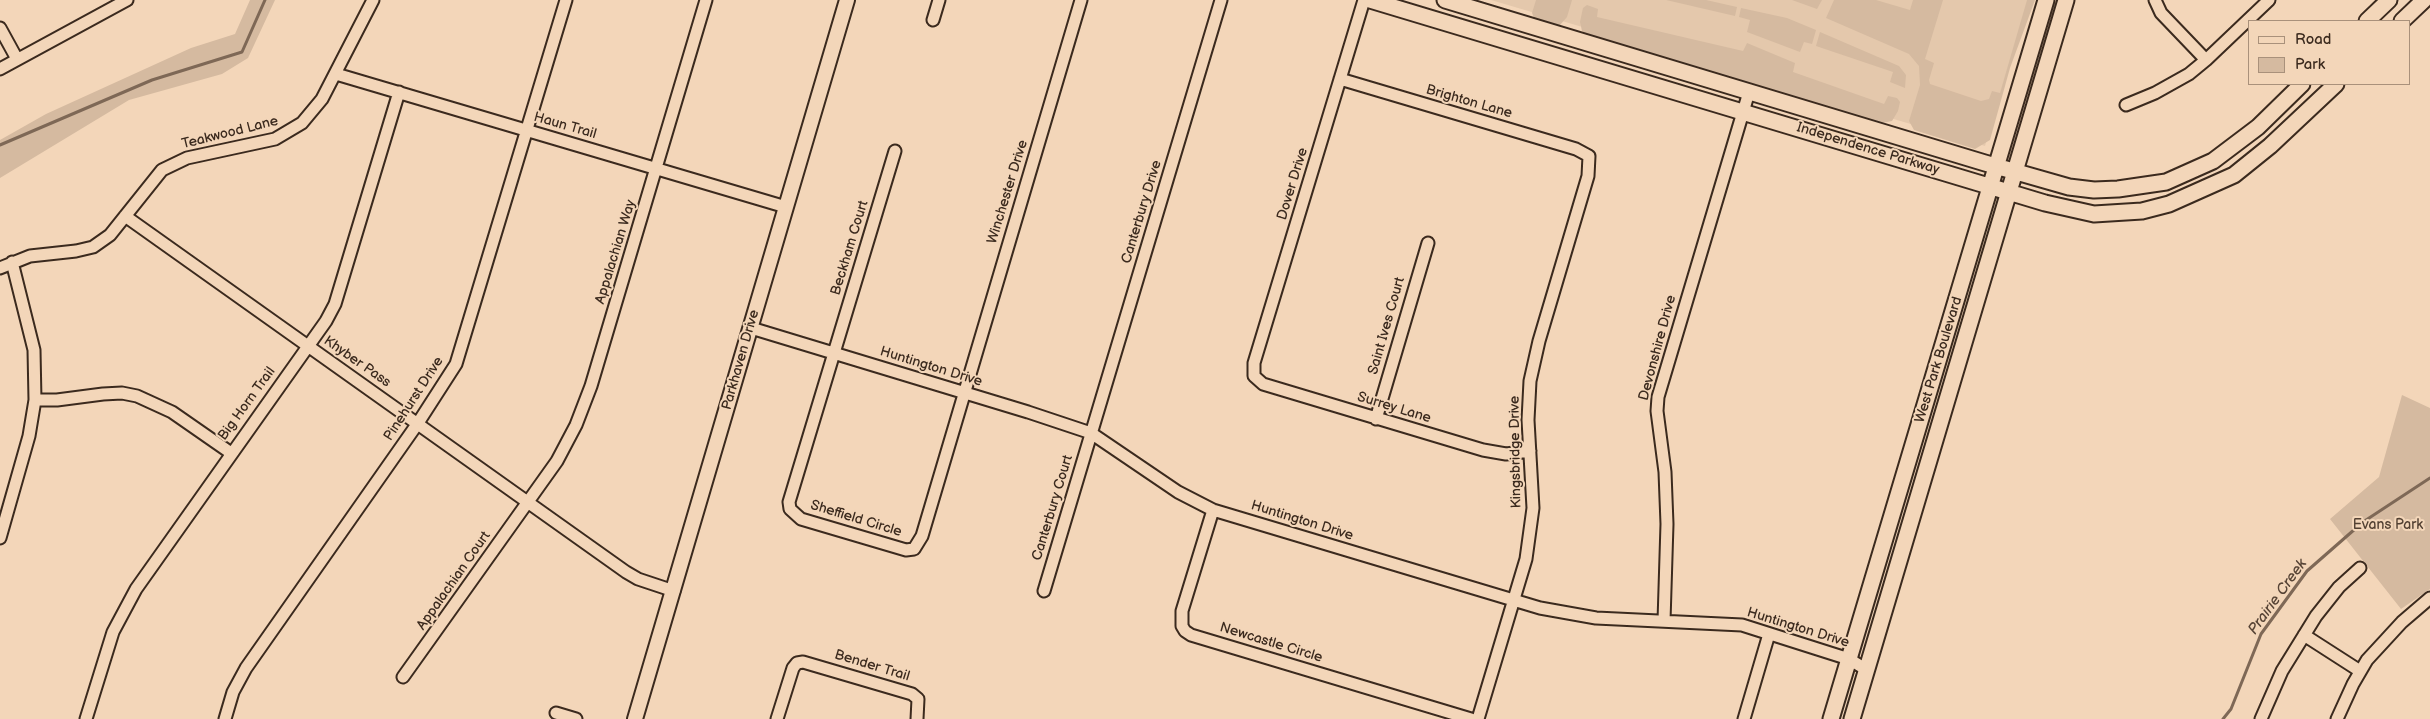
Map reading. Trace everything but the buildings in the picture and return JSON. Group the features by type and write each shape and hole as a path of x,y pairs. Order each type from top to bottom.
{"main road":[{"name":"Independence Parkway","path":"1370,0 2011,193 2067,209 2094,214 2142,211 2169,204 2234,175 2270,146 2335,85"},
{"name":"Independence Parkway","path":"1445,0 2017,173 2069,187 2094,190 2118,190 2166,182 2213,161 2258,126 2301,85"},
{"name":"West Park Boulevard","path":"1831,719 1998,167 2046,0"},
{"name":"West Park Boulevard","path":"1852,719 2017,173 2066,0"},
{"path":"2368,20 2389,0"},
{"path":"2403,20 2424,0"},
{"path":"1891,157 1898,136"}],"street":[{"path":"0,69 127,0"},
{"name":"Teakwood Lane","path":"0,268 30,256 76,251 93,247 110,235 151,181 162,170 174,163 187,158 261,143 288,133 312,113 336,74 373,0"},
{"name":"Pinehurst Drive","path":"225,719 234,692 246,668 450,377 462,349 566,0"},
{"name":"Appalachian Way","path":"528,501 557,461 576,425 592,386 706,0"},
{"name":"Parkhaven Drive","path":"635,719 847,0"},
{"path":"933,20 939,0"},
{"name":"Winchester Drive","path":"964,392 1081,0"},
{"name":"Canterbury Drive","path":"1091,433 1221,0"},
{"name":"Dover Drive","path":"1254,376 1254,363 1364,0"},
{"path":"2154,0 2163,16 2206,60"},
{"path":"2126,105 2176,82 2206,60 2269,0"},
{"path":"0,28 17,60"},
{"name":"Haun Trail","path":"336,74 786,207"},
{"name":"Brighton Lane","path":"1340,79 1576,149 1589,156"},
{"name":"Big Horn Trail","path":"86,719 104,658 124,610 136,589 326,321 341,289 399,92"},
{"name":"Devonshire Drive","path":"1664,620 1667,524 1665,472 1657,412 1658,397 1749,92"},
{"name":"Beckham Court","path":"834,353 895,152"},
{"name":"Kingsbridge Drive","path":"1478,719 1526,560 1531,525 1533,485 1528,400 1531,374 1588,176 1589,156"},
{"name":"Khyber Pass","path":"125,216 626,572 645,582 674,591"},
{"name":"Saint Ives Court","path":"1376,419 1428,242"},
{"path":"0,538 29,436 35,400 34,350 12,262"},
{"name":"Huntington Drive","path":"751,328 964,392 1091,433 1178,492 1213,510 1514,600 1581,616 1742,625 1849,659 1867,670"},
{"name":"Sheffield Circle","path":"834,353 791,495 790,509 801,519 897,548 914,549 919,544 964,392"},
{"name":"Surrey Lane","path":"1254,376 1263,384 1483,450 1506,454 1530,452"},
{"path":"35,400 57,400 112,393 137,396 172,412 231,453"},
{"name":"Canterbury Court","path":"1044,590 1091,433"},
{"name":"Appalachian Court","path":"403,677 528,501"},
{"name":"Newcastle Circle","path":"1213,510 1182,612 1182,626 1185,631 1471,719"},
{"path":"2261,719 2282,670 2304,635 2327,601 2360,568"},
{"path":"2337,719 2360,671 2385,639 2430,598"},
{"path":"1744,719 1769,634"},
{"path":"2304,635 2360,671"},
{"name":"Bender Trail","path":"777,719 790,676 797,663 810,664 912,694 918,700 917,719"},
{"path":"556,713 576,719"}],"shaded area":[{"path":"1491,0 2028,0 1985,146"}],"green space":[{"path":"250,0 275,0 248,58 222,74 129,100 0,178 0,140 46,114 191,48 235,34"},
{"path":"1536,0 1572,0 1567,17 1560,25 1553,25 1535,20 1532,13"},
{"path":"1666,0 1706,0 1737,7 1735,16"},
{"path":"1792,0 1822,0 1817,9"},
{"path":"1834,0 1876,0 1910,10 1913,0 1943,0 1925,59 1934,63 1929,80 1930,84 1981,101 1989,99 1992,91 2000,93 2027,0 2035,0 2010,68 1990,140 1975,149 1914,130 1909,121 1920,85 1919,66 1909,54 1826,18"},
{"path":"1587,5 1598,9 1597,17 1743,51 1747,43 1795,63 1793,72 1884,104 1888,96 1897,98 1900,102 1898,111 1892,121 1882,123 1587,35 1582,31 1580,22 1583,8"},
{"path":"1741,8 1787,18 1816,30 1812,44 1804,42 1800,52 1747,32 1750,20 1739,17"},
{"path":"1820,32 1899,66 1906,75 1905,88 1890,82 1893,72 1816,46"},
{"name":"Evans Park","path":"2402,395 2430,408 2430,589 2401,609 2330,519 2379,477"}],"waterway":[{"path":"0,145 152,80 242,52 265,0"},
{"name":"Prairie Creek","path":"2223,719 2231,709 2261,634 2307,571 2363,522 2430,478"}]}
